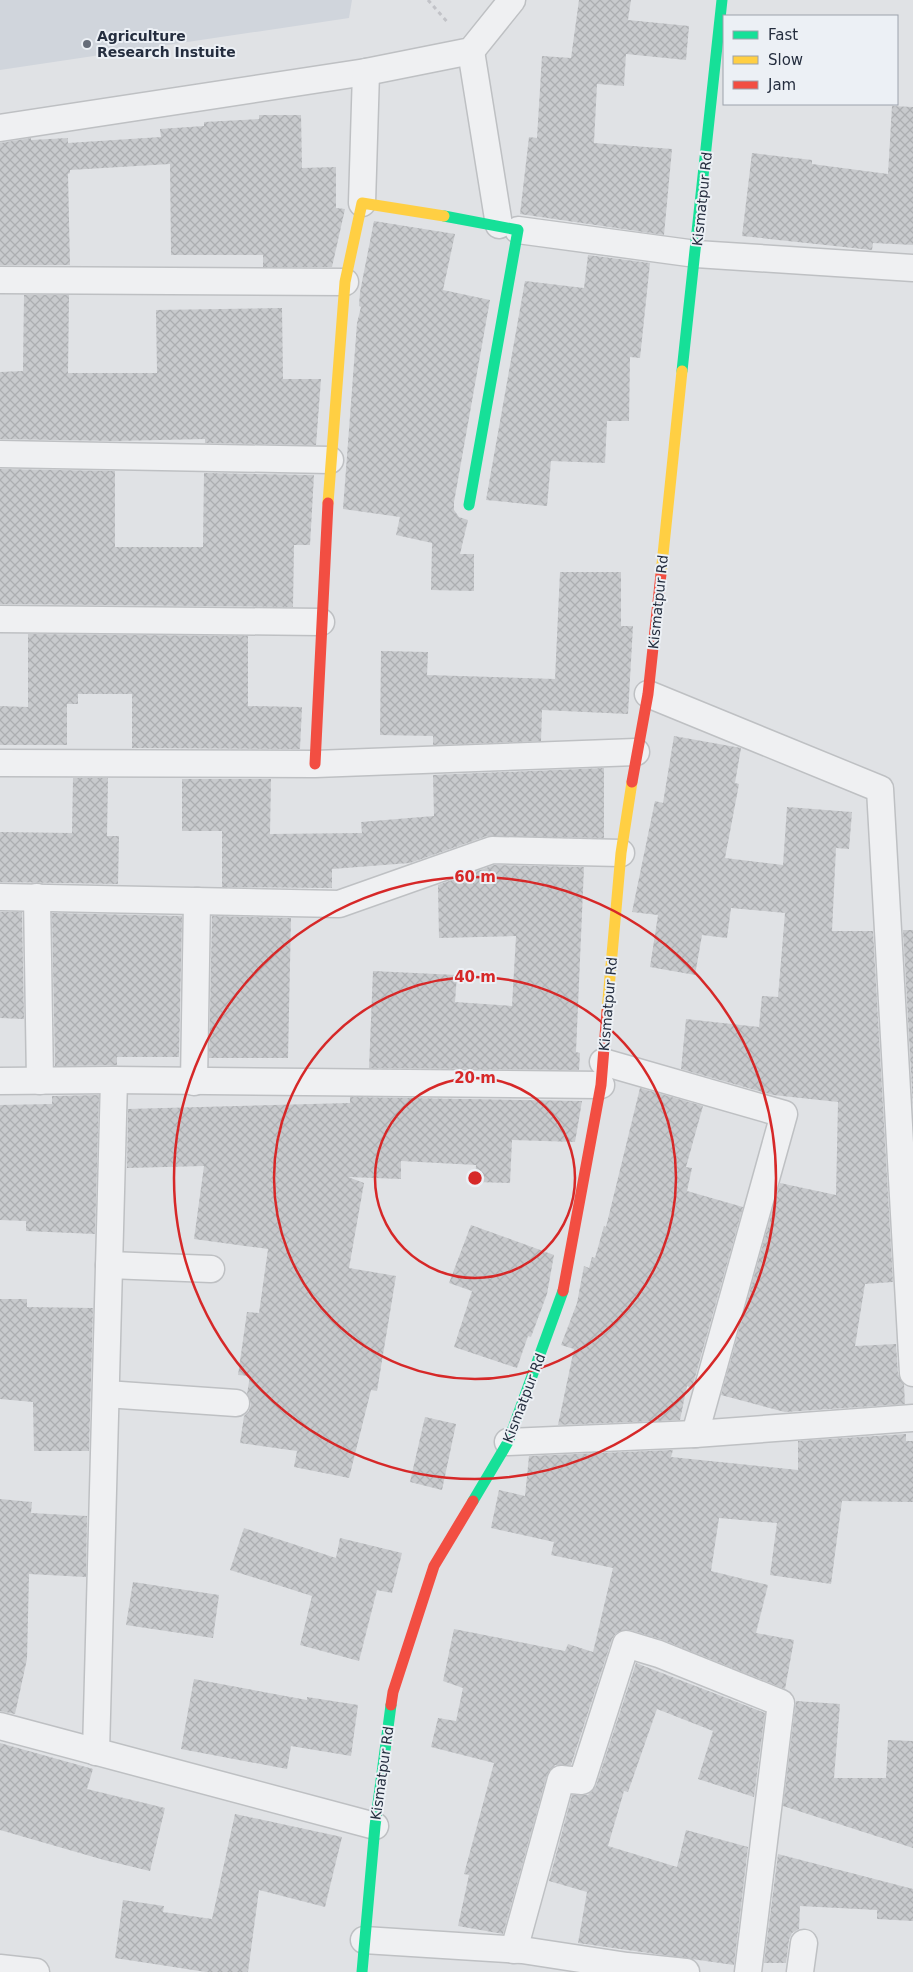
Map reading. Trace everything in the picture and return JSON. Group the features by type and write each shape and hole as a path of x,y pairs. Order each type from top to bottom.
{"street":[{"path":"0,128 366,72 471,50 512,0"},
{"name":"Kismatpur Rd","path":"362,1972 375,1826 394,1692 434,1566 508,1442 562,1298 602,1073 621,853 636,752 648,694 696,254 721,53 722,0"},
{"path":"469,505 508,228 471,50"},
{"path":"315,764 330,460 345,282 362,203 366,72"},
{"path":"362,203 508,228 696,254 913,268"},
{"path":"0,280 345,282"},
{"path":"0,454 330,460"},
{"path":"0,618 321,622"},
{"path":"648,694 880,789 913,1373"},
{"path":"0,763 315,764 636,752"},
{"path":"0,897 339,904 492,850 621,853"},
{"path":"37,897 40,1081"},
{"path":"194,1082 197,901"},
{"path":"0,1081 114,1080 194,1082 602,1073 784,1114 695,1434"},
{"path":"96,1752 114,1080"},
{"path":"109,1265 211,1269"},
{"path":"106,1394 236,1403"},
{"path":"508,1442 695,1434 913,1418"},
{"path":"514,1950 561,1779 582,1781 626,1644 659,1654 781,1703 748,1972"},
{"path":"0,1726 375,1826"},
{"path":"364,1940 514,1950 627,1969 686,1972"},
{"path":"800,1972 804,1943"},
{"path":"0,1968 36,1972"}],"shaded area":[{"name":"Agriculture Research Instuite","path":"0,0 352,0 349,18 0,70"}],"building":[{"path":"579,0 631,0 628,20 689,26 686,60 626,54 624,86 597,84 594,143 672,149 664,235 520,214 529,137 537,138 542,56 571,58"},
{"path":"892,106 913,107 913,245 873,243 872,250 742,236 752,153 812,160 812,164 888,174"},
{"path":"259,115 301,115 302,168 336,167 336,208 345,209 332,267 263,267 263,255 171,255 170,164 70,170 68,174 70,265 0,265 0,143 31,138 31,140 68,138 68,143 161,137 160,129 204,126 204,122 259,119"},
{"path":"374,221 455,234 443,290 490,300 454,502 454,510 459,517 468,520 460,554 474,554 474,591 431,590 432,543 396,535 400,517 343,509 357,323 361,307 359,306 360,292"},
{"path":"588,255 650,263 640,358 630,357 629,421 607,421 605,463 551,461 547,506 486,500 525,281 584,288"},
{"path":"24,295 69,295 68,373 157,373 156,310 282,308 283,379 321,379 316,445 205,443 205,439 115,441 0,439 0,372 23,371"},
{"path":"0,469 115,471 115,547 203,547 204,473 314,475 310,545 294,545 293,607 0,604"},
{"path":"560,572 621,572 621,626 633,626 628,714 542,710 541,741 433,745 433,736 380,735 381,651 428,652 427,675 555,679"},
{"path":"28,634 248,636 248,706 302,707 300,749 132,748 132,694 78,694 78,704 67,704 67,745 0,745 0,706 28,707"},
{"path":"674,736 741,748 735,783 739,784 725,858 783,865 787,807 852,812 849,849 836,848 832,931 873,931 893,1282 865,1284 855,1346 896,1344 898,1374 904,1384 905,1404 785,1412 721,1395 780,1183 836,1195 838,1102 773,1095 681,1069 686,1019 759,1027 762,996 778,997 785,913 731,908 727,938 702,935 695,975 650,967 658,915 632,912 655,801 663,803"},
{"path":"604,768 604,838 487,836 410,863 332,869 332,888 222,887 222,831 182,831 182,779 271,779 270,834 362,833 361,822 434,816 433,775"},
{"path":"73,778 108,778 107,836 119,836 118,884 0,882 0,832 72,833"},
{"path":"494,865 584,867 576,1052 580,1053 579,1070 369,1068 373,971 457,975 455,1002 512,1006 516,936 439,938 438,885"},
{"path":"0,912 22,912 24,1019 0,1018"},
{"path":"52,913 182,916 179,1057 117,1057 117,1065 55,1066"},
{"path":"212,916 291,918 288,1058 209,1058"},
{"path":"903,930 913,930 913,1107"},
{"path":"640,1088 703,1106 686,1167 692,1168 687,1191 743,1207 692,1388 687,1386 680,1420 558,1425 574,1349 561,1345 577,1303 584,1266 589,1268 592,1257 595,1258 604,1226 606,1227"},
{"path":"99,1095 95,1234 26,1231 26,1221 0,1220 0,1105 52,1104 52,1096"},
{"path":"350,1097 582,1101 575,1142 512,1140 510,1183 475,1182 476,1165 401,1161 401,1179 348,1177 364,1183 349,1268 396,1276 377,1391 371,1390 349,1478 294,1467 297,1451 240,1443 244,1416 249,1411 251,1404 247,1394 250,1376 238,1375 247,1312 259,1313 268,1249 194,1239 204,1166 127,1168 128,1109 350,1103"},
{"path":"471,1225 554,1255 547,1294 531,1337 528,1336 517,1368 454,1347 472,1291 449,1283"},
{"path":"0,1299 27,1299 27,1307 93,1308 89,1451 34,1451 33,1402 0,1399"},
{"path":"425,1417 456,1424 442,1490 410,1482"},
{"path":"906,1434 906,1441 913,1441 913,1502 842,1501 831,1584 770,1575 777,1523 719,1518 711,1571 768,1585 756,1633 794,1640 785,1689 663,1640 630,1630 616,1633 612,1639 571,1765 555,1765 547,1775 503,1934 458,1926 469,1875 464,1874 494,1763 431,1747 438,1718 456,1721 463,1688 443,1681 454,1629 565,1651 568,1644 593,1652 613,1568 551,1555 554,1542 491,1528 499,1490 525,1496 529,1456 673,1450 671,1457 798,1470 798,1441"},
{"path":"0,1499 32,1502 31,1513 87,1516 86,1577 29,1574 27,1659 15,1714 0,1711"},
{"path":"244,1528 336,1558 340,1538 402,1553 392,1593 377,1590 359,1661 300,1645 312,1596 230,1570"},
{"path":"133,1582 219,1595 213,1638 126,1625"},
{"path":"636,1663 765,1713 754,1797 698,1779 713,1731 657,1709 628,1792 624,1791 608,1846 677,1867 686,1830 748,1847 734,1965 578,1943 587,1892 549,1881 572,1795 588,1795 596,1786"},
{"path":"194,1679 307,1700 307,1697 358,1705 351,1756 291,1746 287,1769 181,1749"},
{"path":"796,1701 840,1704 834,1778 886,1778 888,1740 913,1741 913,1848 783,1806"},
{"path":"0,1743 93,1769 87,1789 165,1808 150,1871 104,1860 0,1830"},
{"path":"235,1814 342,1837 325,1907 259,1890 248,1972 206,1972 115,1958 123,1900 164,1906 163,1912 212,1919"},
{"path":"778,1854 913,1889 913,1921 877,1919 877,1910 800,1906 799,1929 792,1933 789,1940 786,1963 764,1963"}],"traffic: fast":[{"path":"682,371 722,0"},
{"path":"444,216 518,230 469,505"},
{"path":"473,1501 508,1442 563,1291"},
{"path":"362,1972 375,1826 391,1705"}],"traffic: slow":[{"path":"328,503 345,282 362,203 444,216"},
{"path":"661,574 682,371"},
{"path":"607,1011 621,853 632,782"}],"traffic: jam":[{"path":"315,764 328,503"},
{"path":"632,782 648,694 661,574"},
{"path":"563,1291 601,1085 607,1011"},
{"path":"391,1705 393,1692 434,1566 473,1501"}],"place":[{"name":"Agriculture Research Instuite","path":"87,44"}]}
